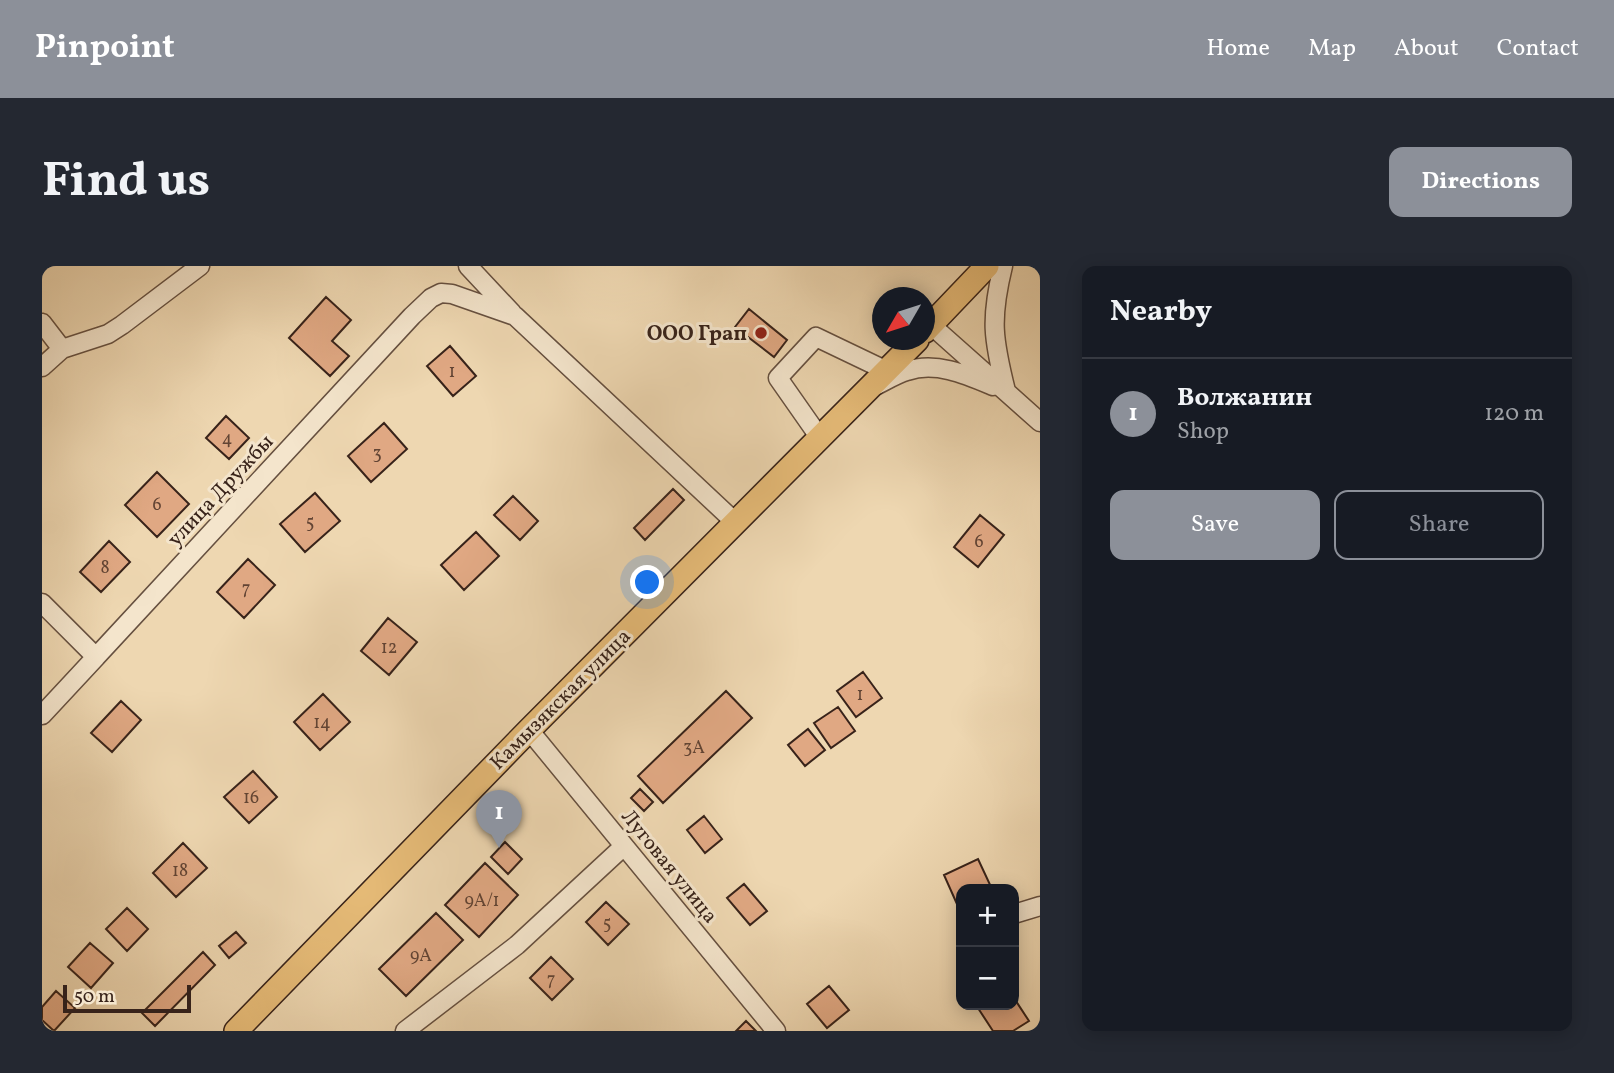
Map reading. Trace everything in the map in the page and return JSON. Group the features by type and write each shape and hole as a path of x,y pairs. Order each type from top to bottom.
{"main road":[{"name":"Камызякская улица","path":"935,320 987,266"},
{"name":"Камызякская улица","path":"236,1031 529,730 906,350"}],"street":[{"path":"42,367 62,349 108,334 200,266"},
{"path":"468,266 515,316 736,523"},
{"path":"1003,266 993,317 994,340 1006,391"},
{"name":"улица Дружбы","path":"42,715 431,298 441,293 453,294 515,316"},
{"path":"42,323 62,349"},
{"path":"820,438 778,378 816,337 878,379 923,367 972,377 1006,391"},
{"path":"935,340 1006,391 1040,422"},
{"path":"42,603 96,657"},
{"name":"Луговая улица","path":"529,730 776,1031"},
{"path":"405,1031 517,944 624,846"},
{"path":"1019,912 1040,906"}],"building":[{"path":"326,297 351,320 332,341 349,356 330,376 289,338"},
{"name":"ООО Грап","path":"749,309 787,340 774,357 735,327"},
{"path":"450,346 476,376 453,396 427,366"},
{"path":"226,416 249,438 229,459 206,438"},
{"path":"384,423 407,449 371,482 348,456"},
{"path":"157,472 189,504 157,537 125,505"},
{"path":"673,489 684,500 645,540 634,528"},
{"path":"315,493 340,521 305,552 280,524"},
{"path":"513,496 538,521 520,540 494,515"},
{"path":"980,515 1004,535 978,567 954,547"},
{"path":"476,532 499,556 464,590 441,565"},
{"path":"109,541 130,562 101,592 80,572"},
{"path":"248,559 275,585 244,618 217,592"},
{"path":"388,618 417,642 389,675 361,651"},
{"path":"863,672 882,698 856,717 837,691"},
{"path":"726,691 752,718 663,803 638,776"},
{"path":"323,694 350,722 320,750 294,722"},
{"path":"121,701 141,720 112,752 91,733"},
{"path":"838,707 855,731 831,748 814,723"},
{"path":"808,729 825,750 805,766 788,745"},
{"path":"253,771 277,797 249,823 224,797"},
{"path":"640,789 653,802 644,811 631,798"},
{"path":"704,816 722,839 705,853 687,830"},
{"path":"505,842 522,859 508,874 491,857"},
{"path":"183,843 207,868 176,897 153,873"},
{"path":"978,859 990,884 956,884 956,902 944,875"},
{"path":"485,863 518,895 479,937 445,905"},
{"path":"744,884 767,911 750,925 727,898"},
{"path":"606,902 629,924 608,945 586,922"},
{"path":"127,908 148,929 127,951 106,929"},
{"path":"436,913 463,940 406,996 379,969"},
{"path":"236,932 246,943 229,958 219,946"},
{"path":"90,943 113,963 91,988 68,967"},
{"path":"203,952 215,965 155,1026 142,1013"},
{"path":"551,957 573,979 552,1000 530,978"},
{"path":"829,986 849,1010 827,1028 807,1004"},
{"path":"56,991 75,1008 54,1031 42,1020 42,1007"},
{"path":"1019,1006 1029,1021 1013,1031 993,1031 979,1010 1019,1010"},
{"path":"746,1021 756,1031 736,1031"}],"place":[{"name":"ООО Грап","path":"761,333"},
{"name":"Волжанин","path":"499,848"}]}
